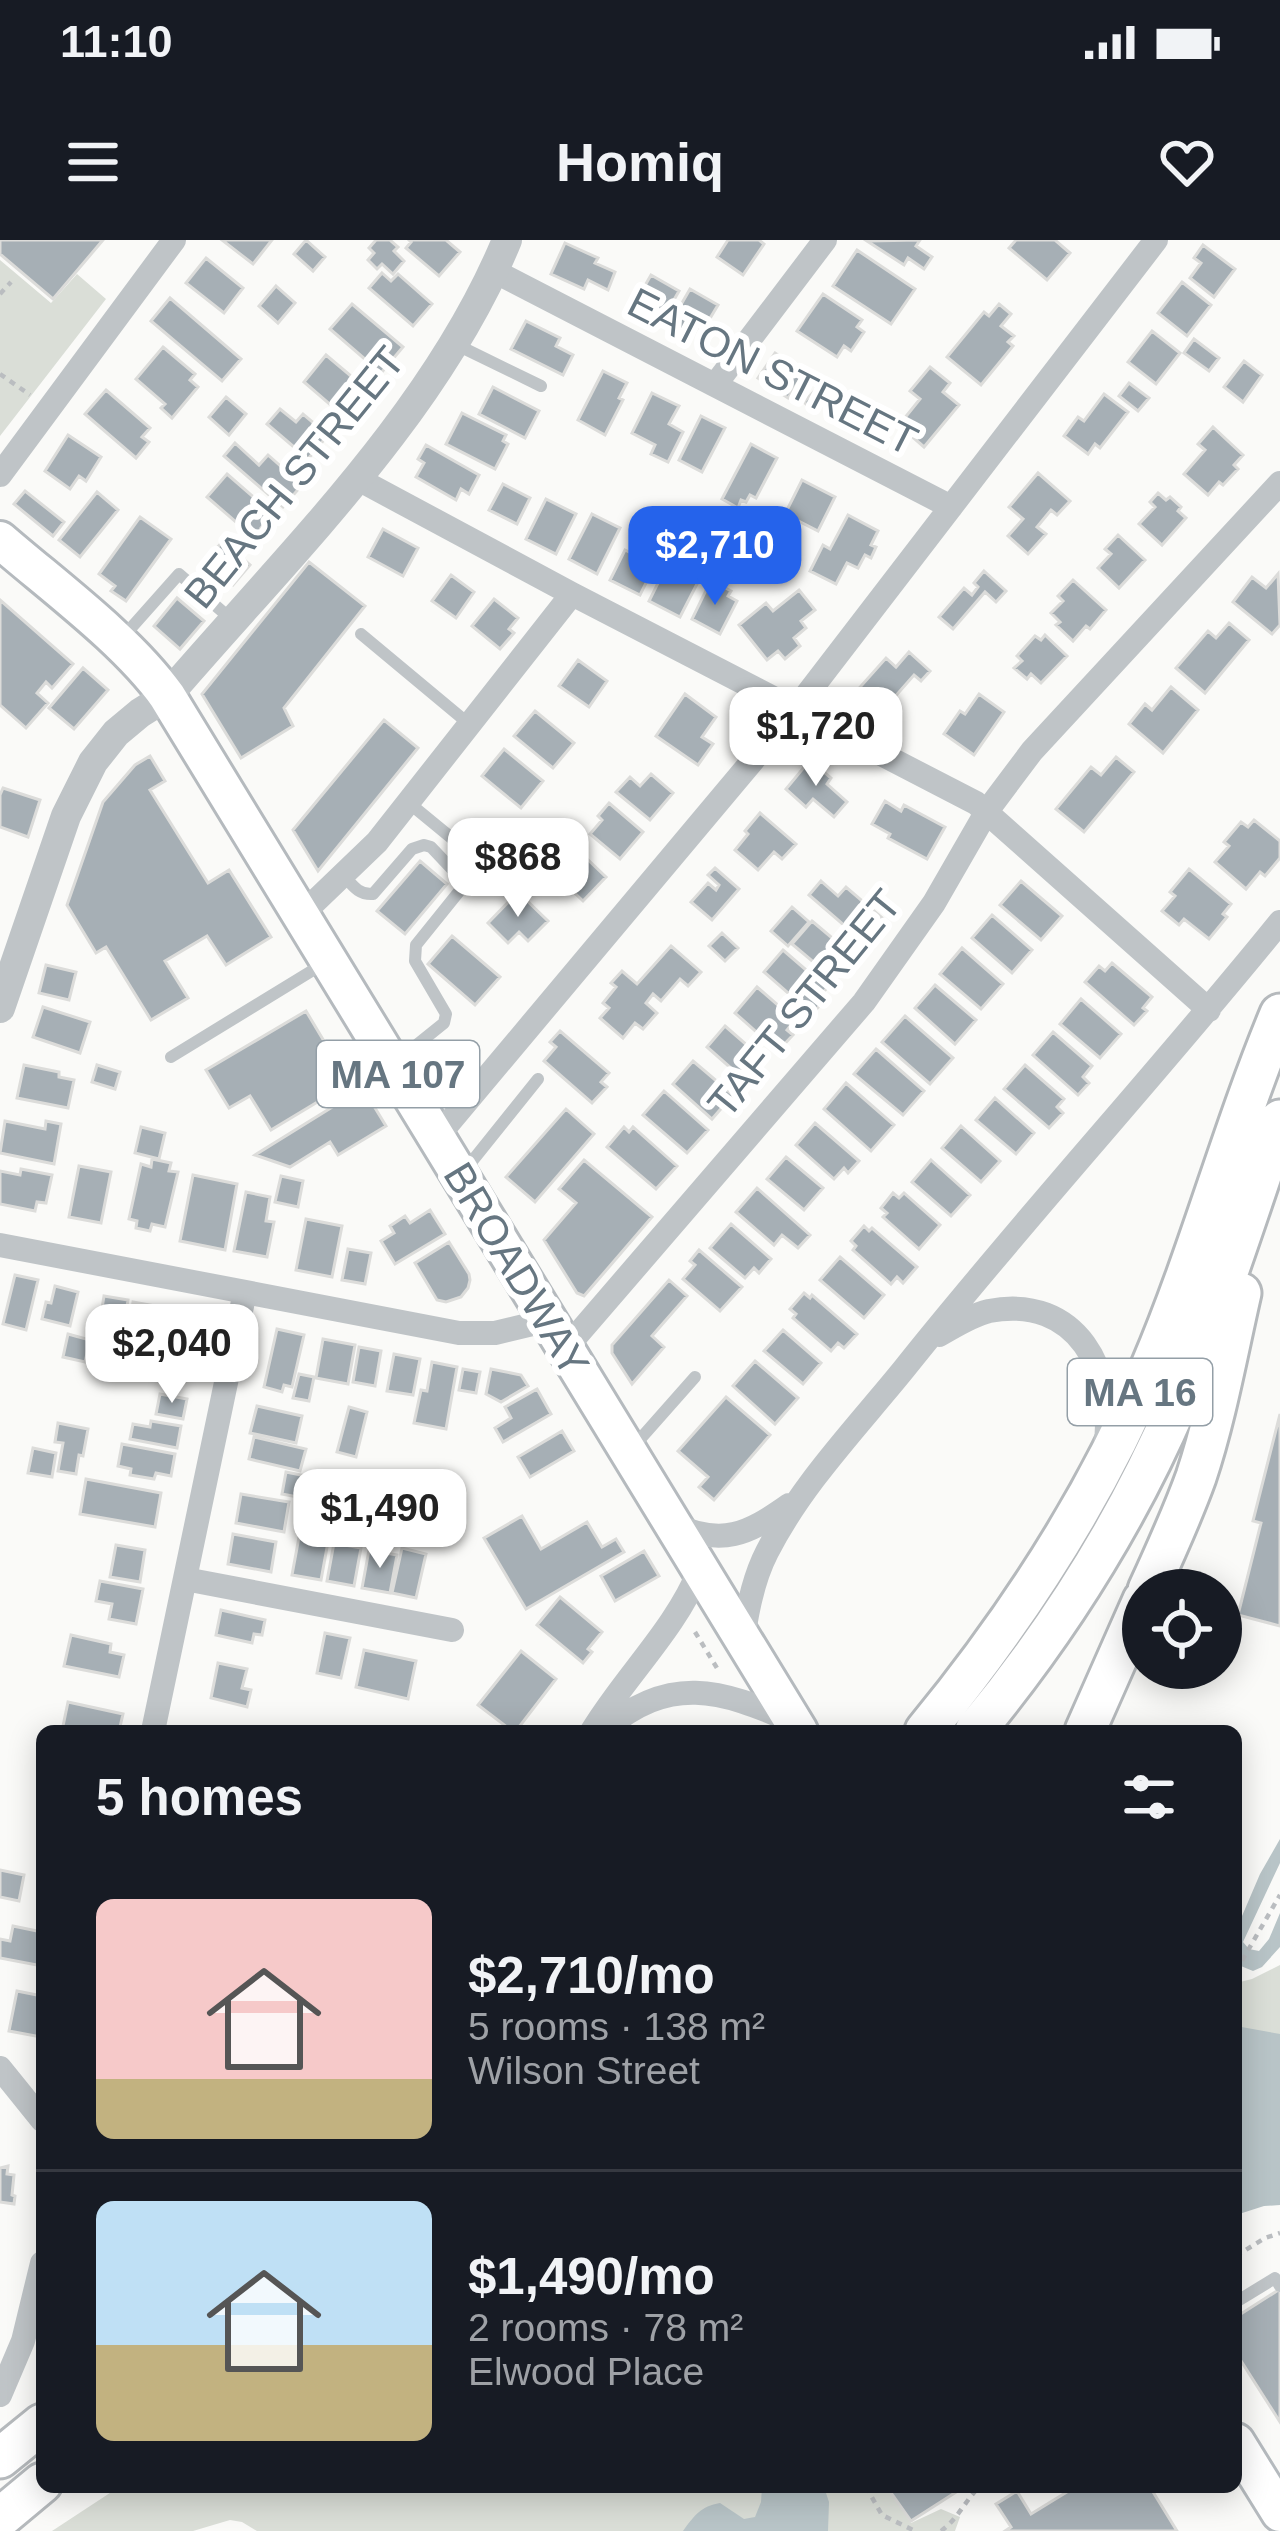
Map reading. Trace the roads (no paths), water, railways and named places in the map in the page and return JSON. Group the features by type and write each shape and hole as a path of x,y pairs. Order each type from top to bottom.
{"highway":[{"name":"MA 16","path":"931,1725 1051,1561 1133,1408 1167,1328 1280,1014"},
{"name":"MA 16","path":"979,1725 1072,1599 1150,1463 1201,1343 1277,1128"},
{"path":"1157,1569 1211,1426 1277,1128"},
{"path":"1088,1725 1122,1647"},
{"path":"0,2458 36,2429"},
{"path":"0,2518 36,2487"}],"main road":[{"name":"BROADWAY","path":"0,540 118,643 167,696 795,1725"},
{"path":"1242,2452 1280,2513"}],"street":[{"name":"BEACH STREET","path":"0,1008 66,816 94,762 116,733 167,696 358,478 454,343 507,240"},
{"path":"715,385 825,240"},
{"path":"437,1137 795,710 1156,240"},
{"path":"0,475 165,244"},
{"name":"EATON STREET","path":"494,271 951,507"},
{"path":"358,478 967,797 1209,1010"},
{"name":"TAFT STREET","path":"557,1334 864,1002 934,903 987,811 1017,770 1280,483"},
{"path":"301,915 344,876 408,802 572,594"},
{"path":"743,1640 759,1569 801,1497 926,1341 1280,922"},
{"path":"0,1245 459,1334 557,1334"},
{"path":"154,1725 245,1292"},
{"path":"926,1341 983,1312 1012,1309 1050,1318 1076,1335 1096,1361 1106,1395 1106,1443 1094,1486"},
{"path":"673,1524 711,1536 737,1534 756,1528 801,1497"},
{"path":"596,1725 675,1618 700,1569"},
{"path":"185,1579 452,1630"},
{"path":"610,1725 648,1699 691,1692 736,1700 792,1725"},
{"path":"0,2068 36,2113"},
{"path":"0,2395 13,2369 36,2291"},
{"path":"0,2395 36,2356"}],"lane":[{"path":"454,343 541,386"},
{"path":"118,643 179,574 233,621"},
{"path":"361,634 470,724"},
{"path":"392,1064 446,1018 415,961 416,945 482,862 408,802"},
{"path":"344,876 365,895 373,894 412,848 424,844 466,883"},
{"path":"171,1057 329,961"},
{"path":"460,1176 538,1079"},
{"path":"629,1452 695,1377"},
{"path":"1242,2298 1274,2278 1280,2286"}]}
